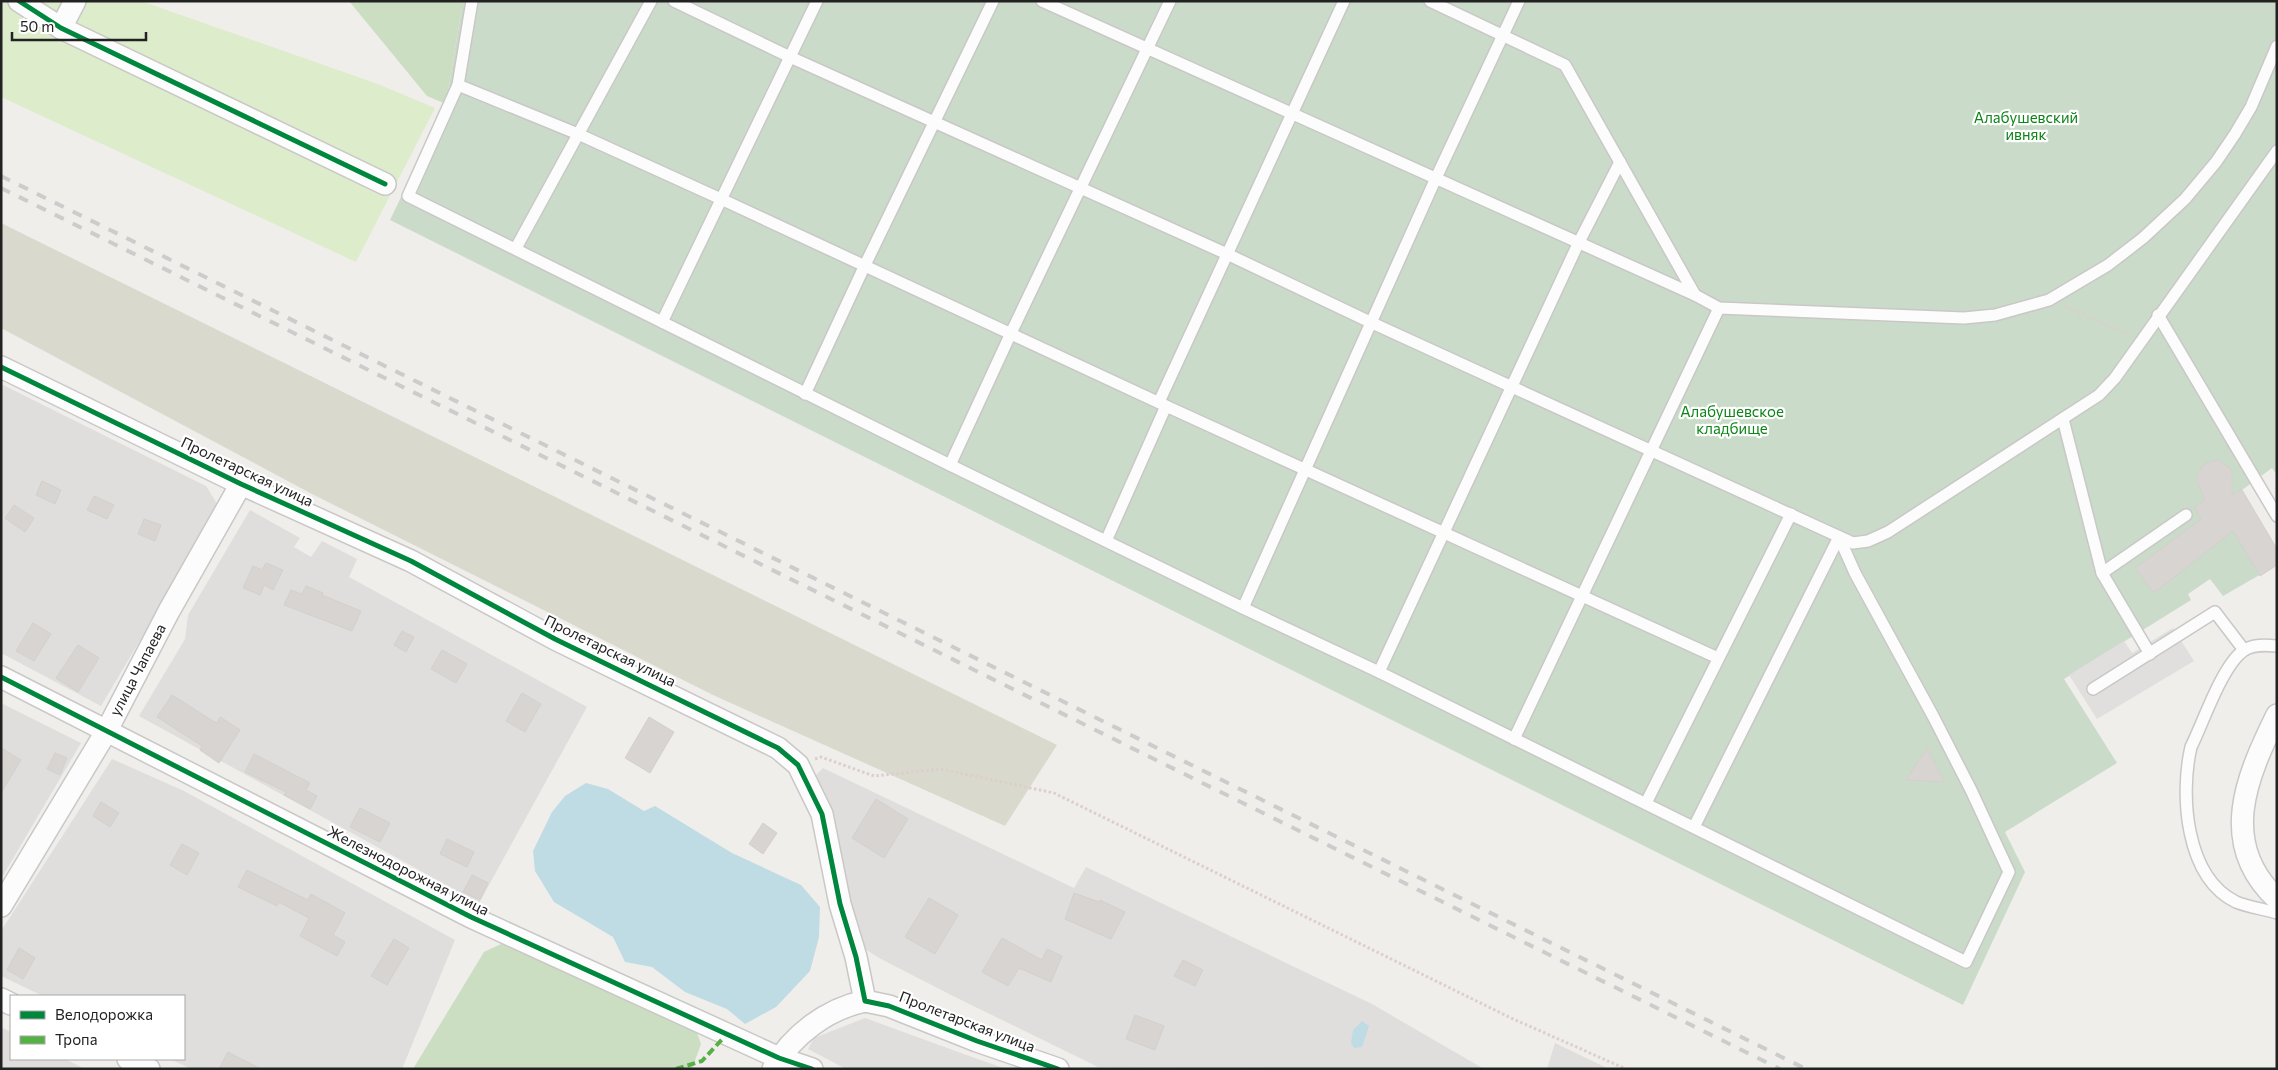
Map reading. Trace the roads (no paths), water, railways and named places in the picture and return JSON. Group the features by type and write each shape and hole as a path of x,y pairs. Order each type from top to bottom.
{"street":[{"path":"19,1 61,28 385,184"},
{"path":"61,28 75,1"},
{"name":"Пролетарская улица","path":"1,367 241,484 411,560 555,639 778,748 798,764 822,814 840,904 856,958 865,1001 889,1006 977,1041 1058,1069"},
{"name":"улица Чапаева","path":"1,906 106,732 160,628 241,484"},
{"name":"Железнодорожная улица","path":"1,677 471,917 776,1063 812,1069"},
{"path":"2277,715 2249,780 2242,806 2242,832 2249,858 2260,879 2277,899"},
{"path":"776,1063 792,1041 816,1022 845,1005 865,1001"},
{"path":"130,1060 149,1069"}],"lane":[{"path":"472,1 458,84 408,196 516,248 805,394 1243,608 1379,672 1966,962 2009,872 1967,782 1855,573 1839,537"},
{"path":"516,248 652,1"},
{"path":"674,1 790,57 1227,254 1370,322 1652,449 1853,543 1868,541 1888,532 2099,395 2110,384 2277,151"},
{"path":"662,322 817,1"},
{"path":"805,394 865,265 993,1"},
{"path":"1042,1 1578,244 1695,295 1719,308 1964,318 1995,315 2049,300 2115,259 2143,238 2186,199 2236,134 2251,107 2277,46"},
{"path":"950,465 1170,1"},
{"path":"1106,541 1162,404 1227,254 1344,1"},
{"path":"1430,1 1565,64 1695,295"},
{"path":"1243,608 1370,322 1519,1"},
{"path":"458,84 578,134 1580,597 1718,658"},
{"path":"1379,672 1578,244 1620,162"},
{"path":"1514,739 1719,308"},
{"path":"2158,315 2277,516"},
{"path":"2063,420 2102,574 2150,654"},
{"path":"1646,803 1791,514"},
{"path":"2102,574 2186,515"},
{"path":"1694,827 1839,537"},
{"path":"2092,689 2215,612 2244,650"},
{"path":"2277,646 2262,645 2244,650 2230,664 2191,747 2186,793 2187,821 2193,843 2204,869 2216,886 2236,902 2277,913"}],"water":[{"path":"586,783 608,789 644,811 655,806 732,853 801,885 820,907 819,937 810,971 776,1007 745,1024 727,1009 685,992 652,967 625,962 613,937 554,902 535,871 533,851 552,812 565,796"},
{"path":"1362,1021 1369,1026 1362,1047 1354,1048 1351,1043 1353,1030"}],"railway":[{"path":"1,176 1806,1069"},
{"path":"1,188 1780,1069"}],"park label":[{"name":"Алабушевский ивняк","path":"2026,126"},
{"name":"Алабушевское кладбище","path":"1732,420"}]}
